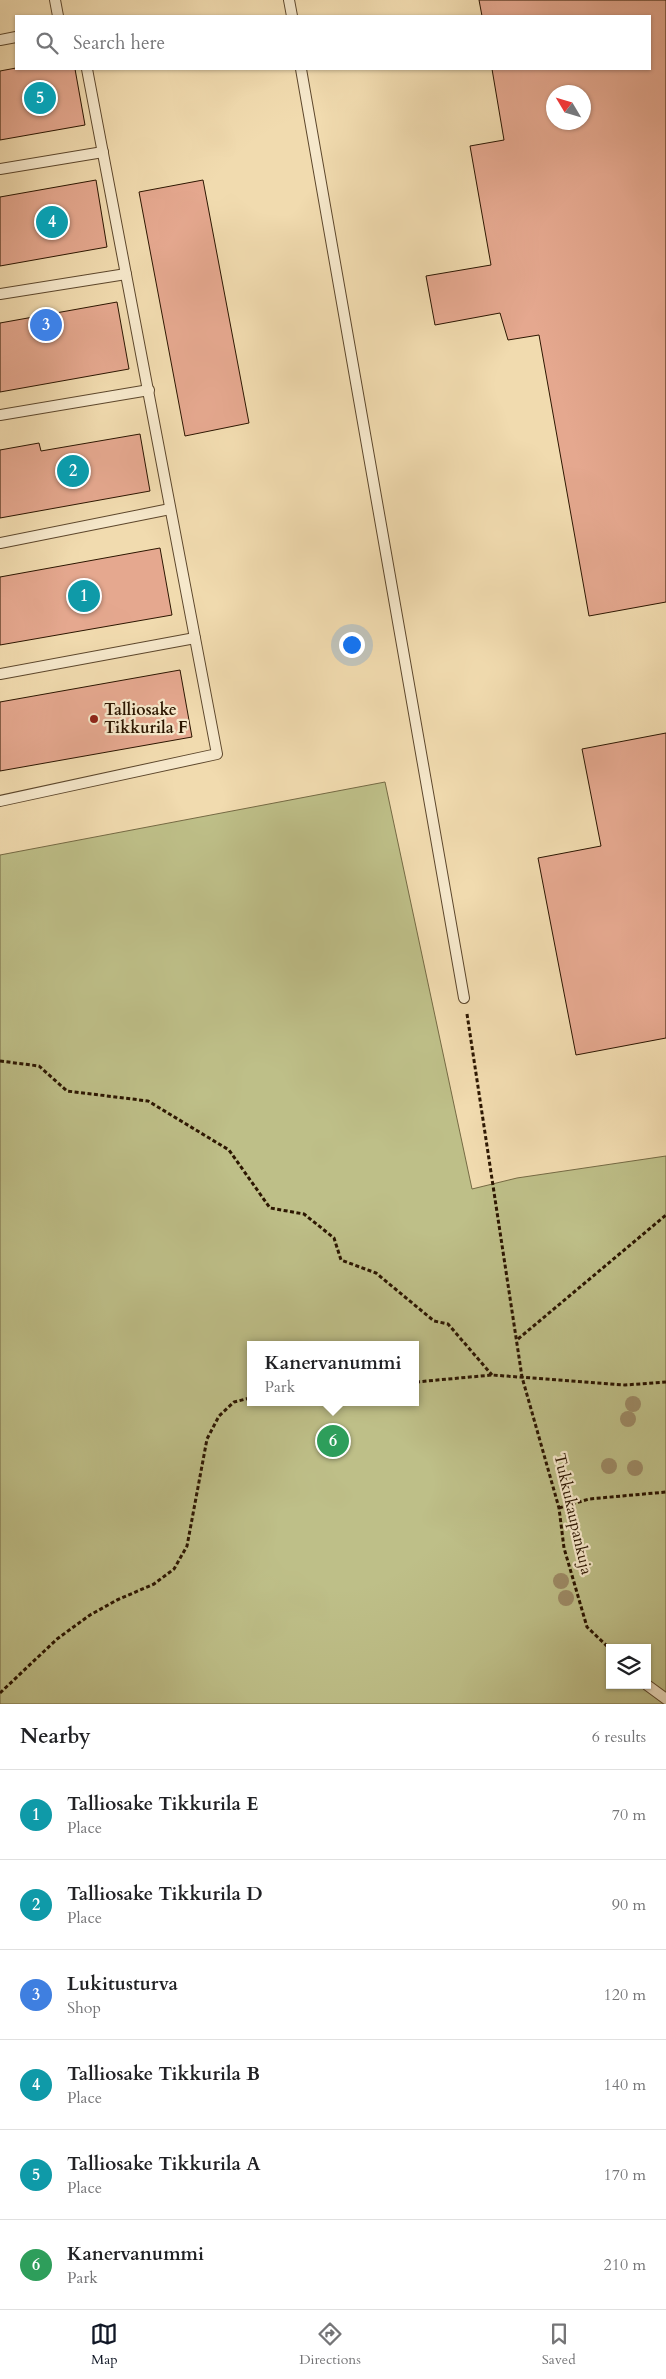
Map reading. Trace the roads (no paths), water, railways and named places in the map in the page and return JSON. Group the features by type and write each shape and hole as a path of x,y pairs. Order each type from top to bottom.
{"lane":[{"path":"55,0 58,15"},
{"path":"289,0 292,15"},
{"path":"0,40 15,36"},
{"path":"0,801 217,754 87,70"},
{"path":"301,70 464,998"},
{"path":"0,170 103,152"},
{"path":"0,294 126,274"},
{"path":"0,415 148,390"},
{"path":"0,543 170,509"},
{"path":"0,674 195,638"},
{"path":"651,1688 666,1699"}],"place":[{"name":"Talliosake Tikkurila A","path":"40,98"},
{"name":"Talliosake Tikkurila B","path":"52,222"},
{"name":"Lukitusturva","path":"46,325"},
{"name":"Talliosake Tikkurila D","path":"73,471"},
{"name":"Talliosake Tikkurila E","path":"84,596"},
{"name":"Talliosake Tikkurila F","path":"94,719"},
{"name":"Kanervanummi","path":"333,1441"}]}
